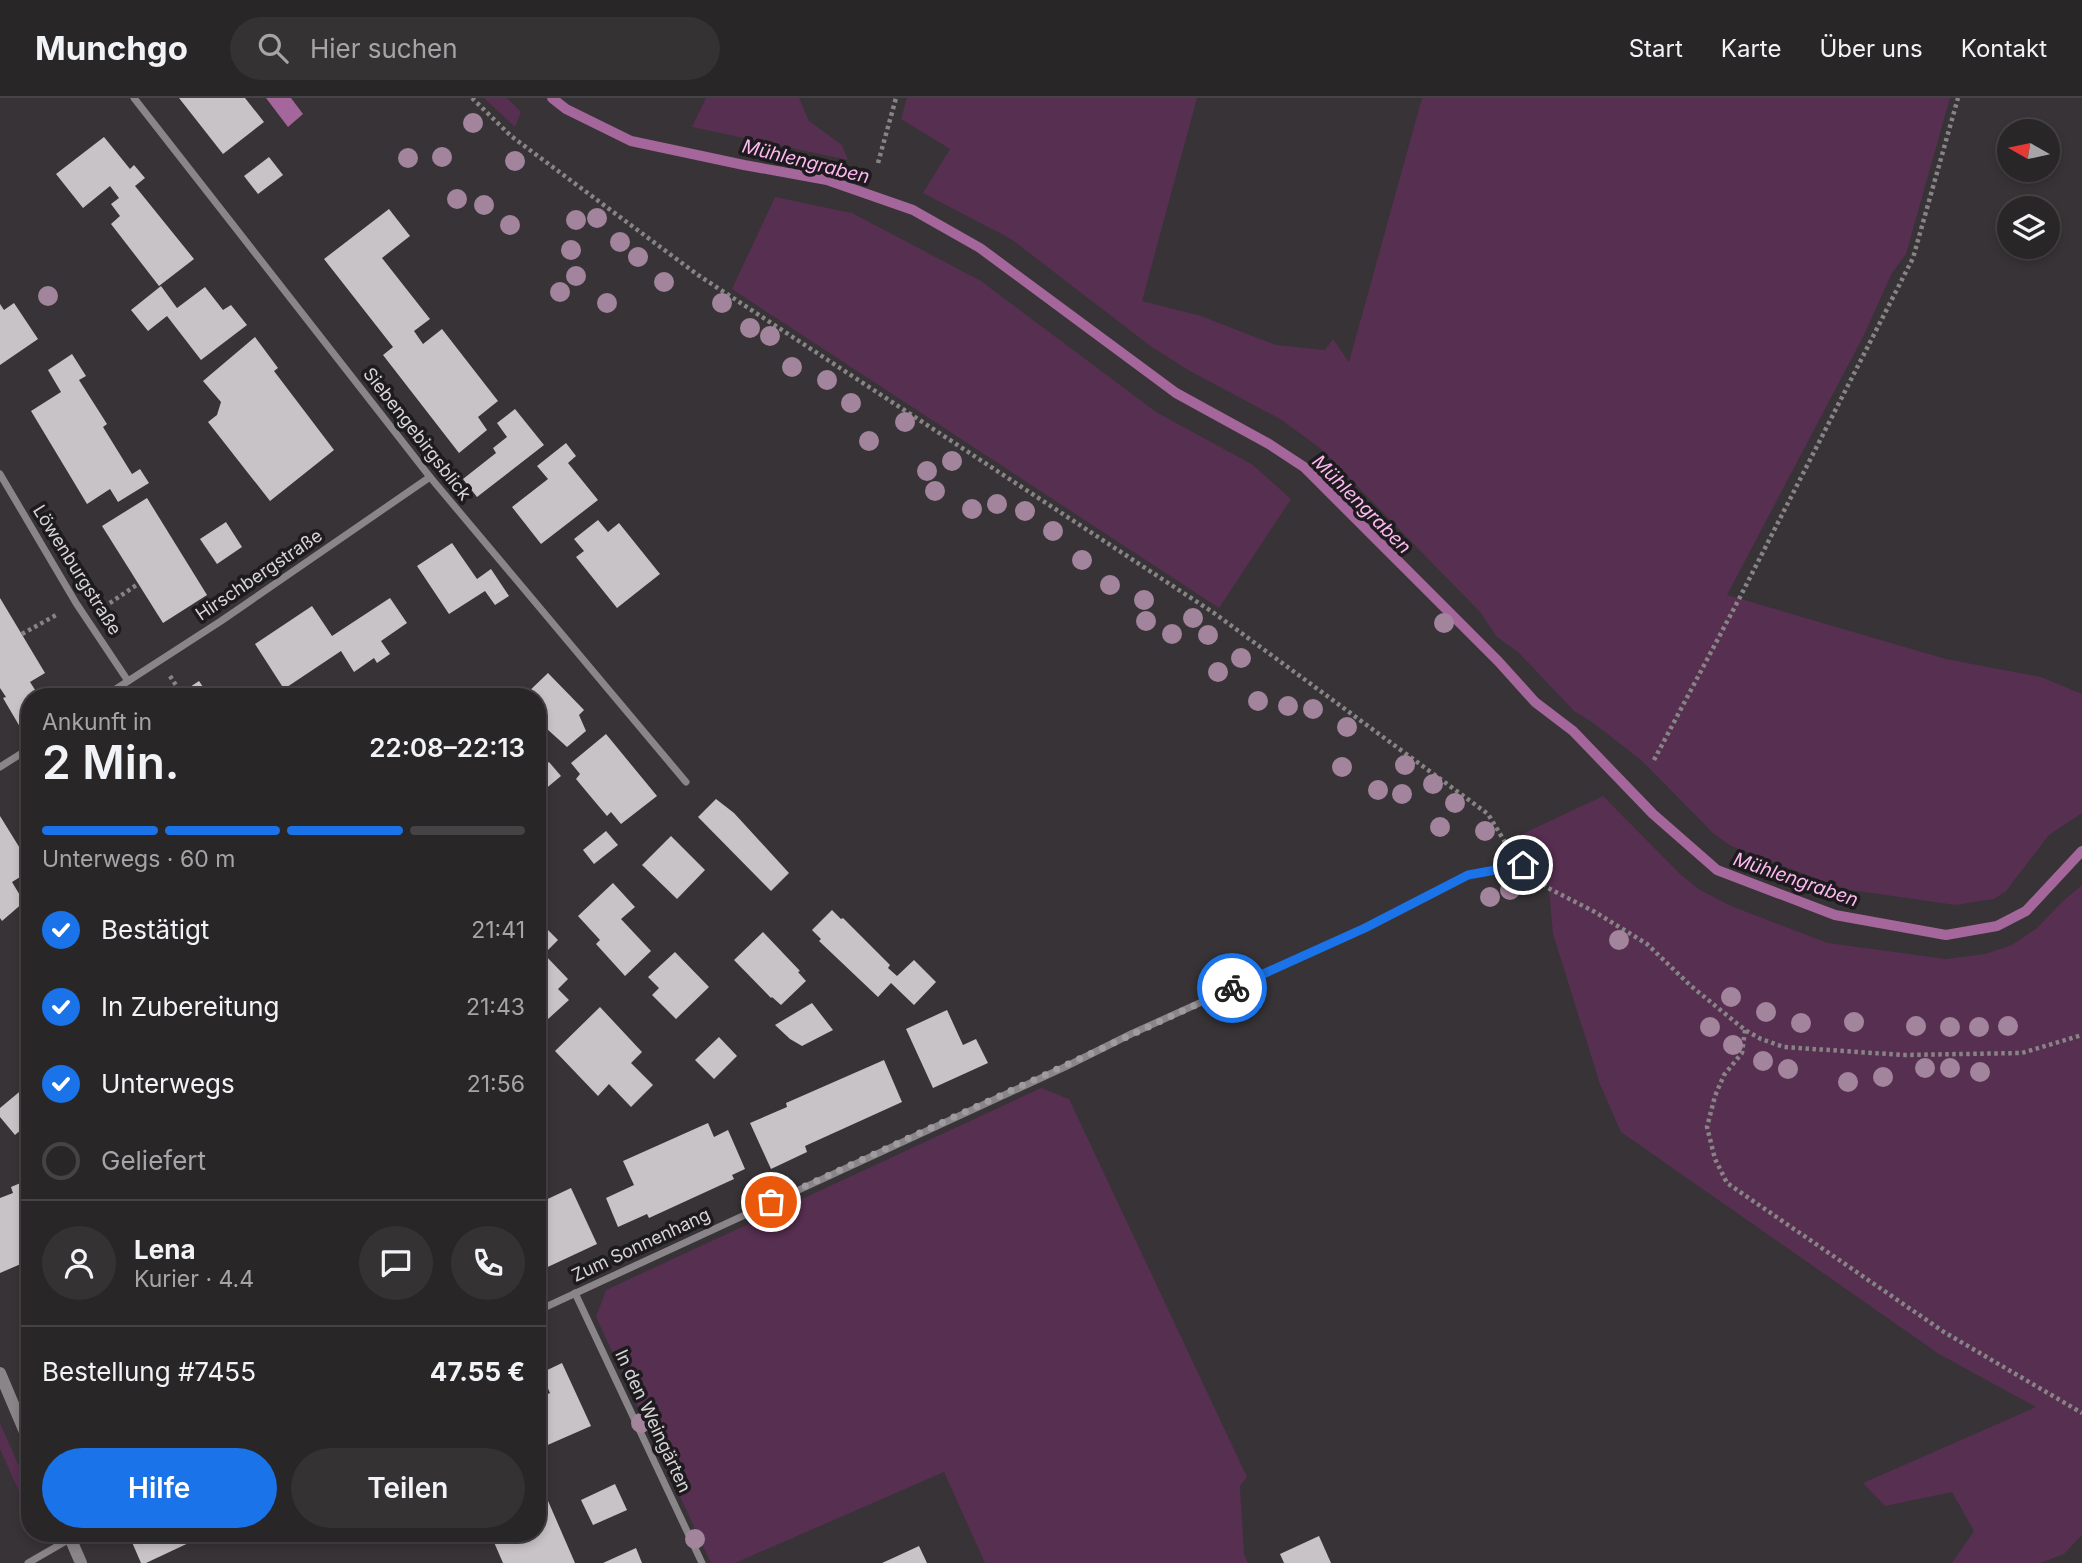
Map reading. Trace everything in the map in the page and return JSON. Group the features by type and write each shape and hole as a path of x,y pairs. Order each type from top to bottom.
{"street":[{"name":"Siebengebirgsblick","path":"135,98 430,477 686,782"},
{"name":"Löwenburgstraße","path":"0,474 76,603 128,681"},
{"name":"Hirschbergstraße","path":"117,688 221,621 430,477"},
{"path":"0,767 21,754"},
{"name":"Zum Sonnenhang","path":"546,1307 1365,928 1468,875 1523,865"},
{"name":"In den Weingärten","path":"575,1293 702,1563"},
{"path":"0,1373 21,1423"},
{"path":"28,1563 61,1542"},
{"path":"74,1542 81,1563"}],"path":[{"path":"472,98 511,136 698,275 1214,613 1488,814 1509,849 1548,888 1608,919 1647,944 1691,986 1761,1040 1784,1047 1903,1055 2022,1053 2082,1035"},
{"path":"878,163 896,98"},
{"path":"1654,760 1913,258 1958,98"},
{"path":"86,618 138,584"},
{"path":"22,634 76,603"},
{"path":"1745,1030 1742,1053 1724,1075 1706,1127 1715,1159 1727,1183 1944,1332 2082,1413"}],"shaded area":[{"path":"266,98 291,98 303,114 288,127"},
{"path":"484,98 507,98 521,112 515,127"},
{"path":"706,98 799,98 809,121 842,145 848,160 692,127"},
{"path":"907,98 1197,98 1142,301 1201,316 1276,345 1325,350 1333,339 1349,362 1422,98 1950,98 1906,254 1892,273 1864,335 1727,595 1946,659 2041,677 2082,694 2082,813 2049,835 2006,891 1994,899 1955,905 1844,889 1731,846 1714,834 1641,760 1574,711 1518,652 1496,636 1481,613 1320,448 1280,419 1153,348 1011,239 923,193 950,149 901,119"},
{"path":"775,197 852,213 981,281 1156,412 1253,465 1291,499 1219,608 732,289"},
{"path":"1603,796 1680,874 1700,890 1731,906 1828,943 1946,959 1985,954 2012,945 2037,928 2082,885 2082,1535 2064,1554 2040,1563 1952,1563 1974,1531 1952,1492 1885,1506 1863,1483 2036,1407 1939,1354 1621,1132 1600,1084 1553,934 1548,878 1512,839"},
{"path":"1041,1088 1069,1099 1247,1477 1240,1486 1244,1554 1248,1563 985,1563 944,1472 735,1563 711,1563 596,1317 606,1290"},
{"path":"0,1423 21,1471 21,1496 0,1449"}],"building":[{"path":"179,98 245,98 264,122 223,154"},
{"path":"104,137 130,169 134,165 145,178 135,186 194,259 159,286 111,224 120,216 111,204 119,198 110,186 83,208 56,174"},
{"path":"269,157 283,175 258,194 244,176"},
{"path":"389,209 410,236 382,258 430,319 414,331 423,344 442,329 498,401 478,417 487,430 459,453 383,355 393,347 324,259"},
{"path":"161,286 177,308 205,287 223,310 231,305 247,325 201,360 167,316 148,331 131,310"},
{"path":"14,303 38,339 0,365 0,304 4,310"},
{"path":"255,337 278,368 274,371 334,450 270,501 208,422 217,415 221,402 203,381"},
{"path":"72,354 86,376 79,380 107,424 103,427 132,474 140,469 149,483 118,502 110,489 87,504 31,411 61,392 48,370"},
{"path":"515,409 544,445 477,497 463,479 496,453 493,448 507,437 497,423"},
{"path":"566,443 576,456 568,463 598,500 541,544 512,507 548,479 537,466"},
{"path":"147,498 207,595 163,623 102,526"},
{"path":"598,520 608,532 619,523 660,574 617,608 576,557 584,551 574,539"},
{"path":"226,522 242,547 217,564 200,539"},
{"path":"452,543 477,579 491,569 509,596 495,605 485,591 449,614 417,566"},
{"path":"0,598 45,673 30,682 34,688 21,688 20,727 0,688"},
{"path":"390,598 407,623 381,641 390,654 377,663 374,658 354,672 341,651 286,688 255,644 312,606 332,636"},
{"path":"548,673 584,710 579,715 586,731 567,747 546,728 546,688 532,688"},
{"path":"199,681 204,688 188,688"},
{"path":"606,734 657,796 621,824 611,812 607,816 576,779 580,774 571,763"},
{"path":"549,762 561,776 546,788 546,764"},
{"path":"716,799 734,813 789,873 771,891 698,817"},
{"path":"0,816 21,850 21,876 12,882 21,897 21,905 2,921"},
{"path":"606,831 618,845 594,864 583,850"},
{"path":"671,836 705,870 677,899 642,865"},
{"path":"613,883 635,907 621,919 651,951 625,976 596,944 600,940 578,916"},
{"path":"832,910 890,965 888,968 897,976 914,960 936,982 914,1005 891,983 878,997 819,941 821,939 812,930"},
{"path":"546,928 558,940 546,950"},
{"path":"763,932 806,981 781,1005 734,960"},
{"path":"675,952 709,987 676,1019 652,995 659,988 648,977"},
{"path":"546,956 568,979 558,989 569,1000 547,1020"},
{"path":"812,1003 833,1030 802,1046 775,1025"},
{"path":"600,1007 642,1052 631,1063 653,1085 631,1107 609,1084 598,1096 555,1051"},
{"path":"947,1010 963,1045 976,1039 988,1063 933,1088 906,1029"},
{"path":"719,1037 737,1056 714,1079 695,1060"},
{"path":"884,1060 902,1102 805,1146 807,1152 771,1169 750,1123 787,1107 786,1103"},
{"path":"21,1090 21,1130 15,1135 0,1117 0,1108"},
{"path":"708,1123 714,1137 728,1130 745,1169 732,1175 734,1179 649,1218 647,1214 618,1227 606,1198 634,1185 623,1161"},
{"path":"21,1183 21,1264 0,1273 0,1198 13,1193 11,1187"},
{"path":"571,1188 597,1244 546,1268 546,1200"},
{"path":"562,1363 591,1426 546,1446 546,1395 550,1393 546,1384 546,1371"},
{"path":"615,1484 627,1510 593,1525 581,1500"},
{"path":"546,1496 575,1563 503,1563 494,1542 546,1542"},
{"path":"1319,1536 1331,1563 1284,1563 1280,1554"},
{"path":"132,1542 191,1542 146,1563 141,1563"},
{"path":"919,1546 927,1563 882,1563 893,1558"},
{"path":"636,1548 642,1563 603,1563"}],"waterway":[{"name":"Mühlengraben","path":"552,98 566,109 631,141 827,180 913,210 980,248 1176,393 1269,444 1304,467 1498,661 1535,702 1573,731 1653,814 1717,870 1835,915 1946,935 1997,926 2026,911 2082,851"}],"way so far":[{"path":"771,1202 1232,988"}],"route":[{"path":"1232,988 1365,928 1468,875 1523,865"}]}
